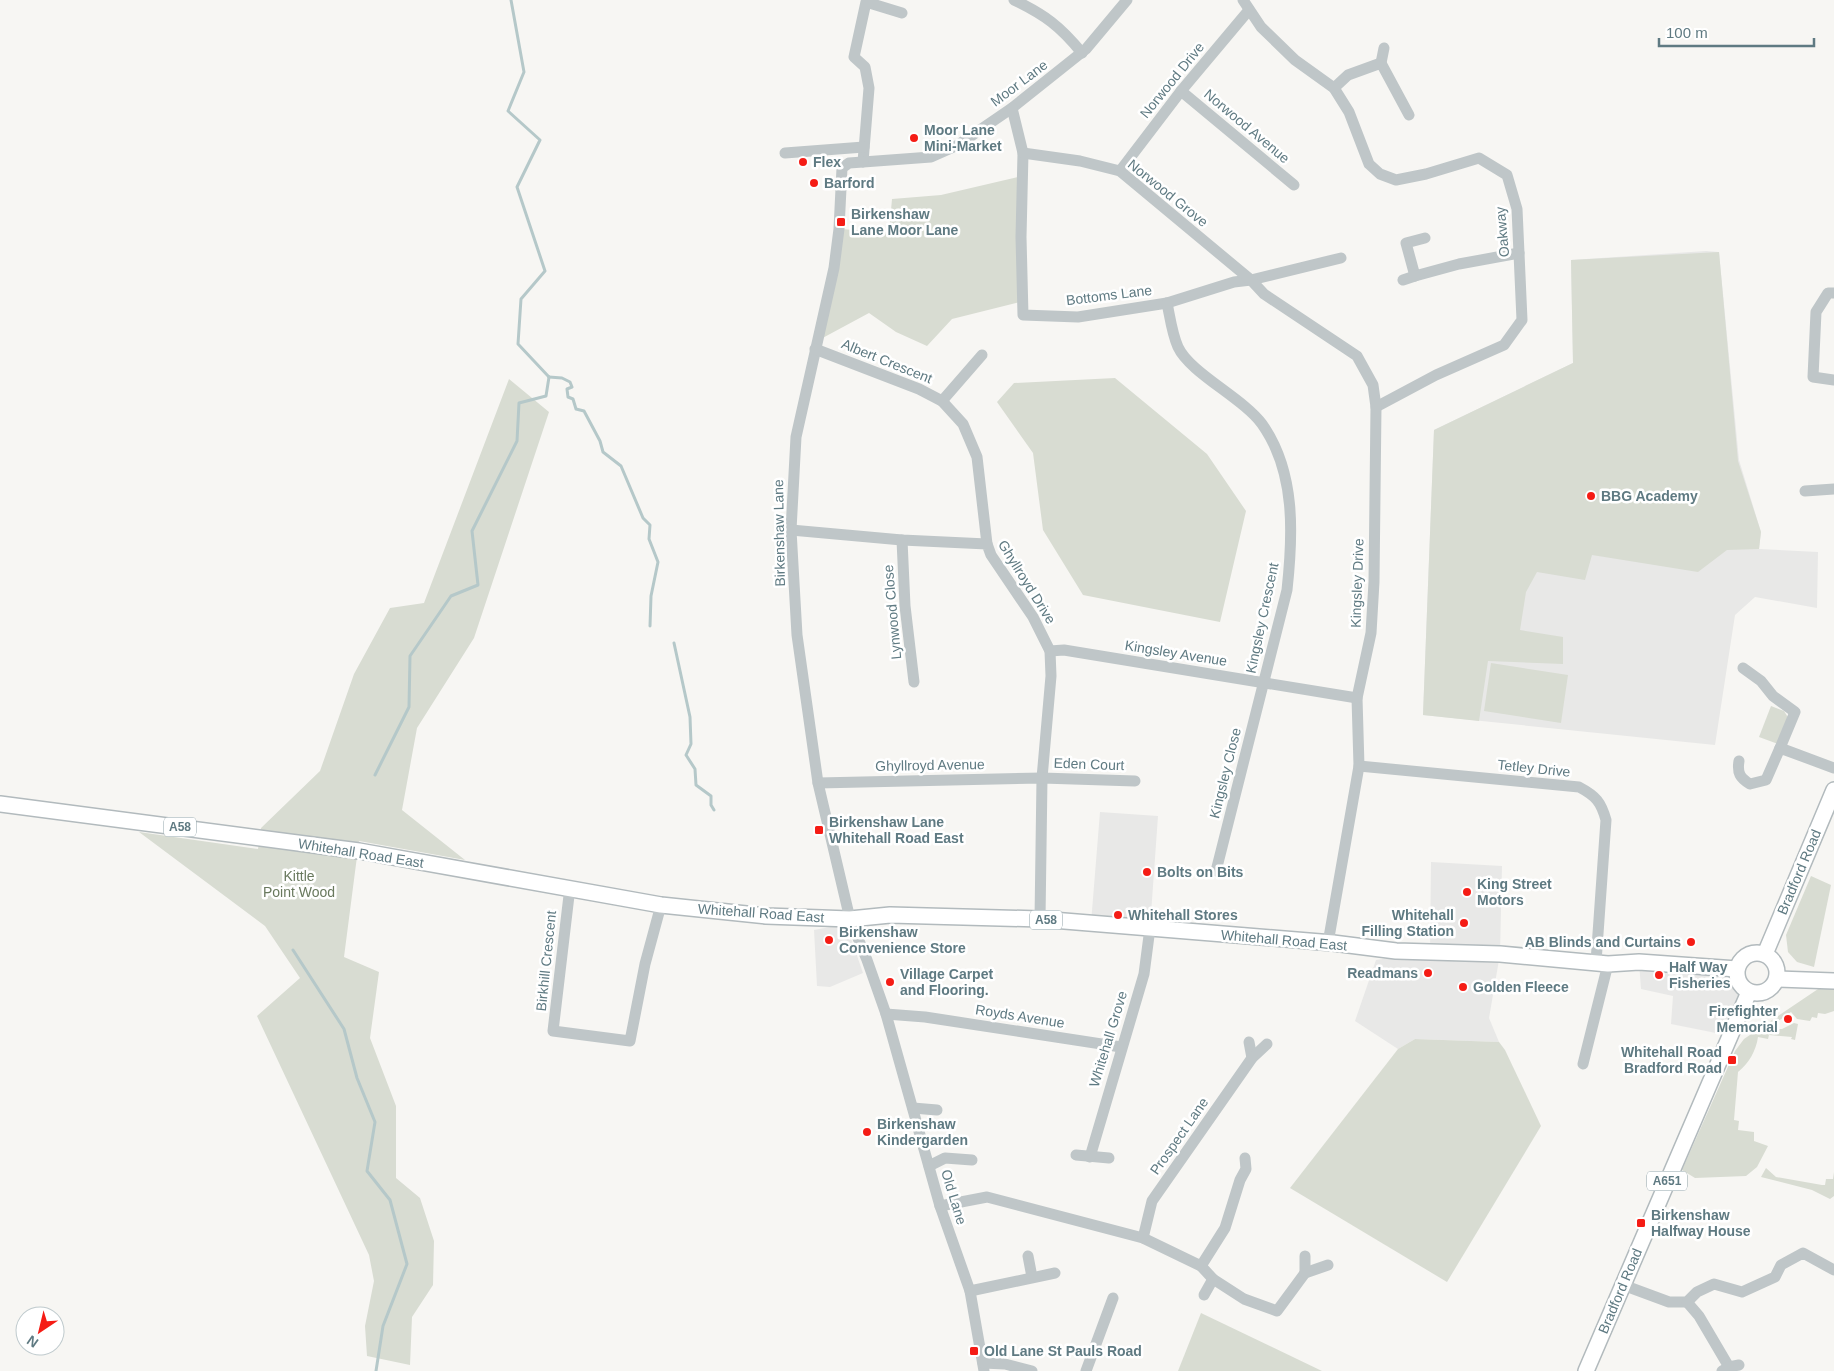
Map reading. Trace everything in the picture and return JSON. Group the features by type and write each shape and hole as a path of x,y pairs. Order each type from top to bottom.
{"main road":[{"name":"Bradford Road","path":"1765,954 1831,805 1834,790"},
{"name":"Whitehall Road East","path":"0,804 359,851 570,887 661,905 766,916 850,919 890,915 1040,919 1328,943 1396,951 1500,954 1602,963 1639,962 1737,970"},
{"path":"1749,954 1765,954 1776,964 1777,979 1772,988 1763,993 1749,992 1740,983 1737,970 1741,961 1749,954"},
{"path":"1777,979 1834,981"},
{"name":"Bradford Road","path":"1586,1371 1749,992"}],"street":[{"path":"1014,0 1045,15 1068,36 1082,53"},
{"name":"Moor Lane","path":"863,162 932,157 958,145 1012,108 1082,53 1110,23 1127,0"},
{"path":"1242,0 1260,27 1295,60 1334,88 1348,75 1381,63"},
{"path":"863,162 869,88 866,66 854,57 866,2 902,13"},
{"name":"Norwood Drive","path":"1120,171 1181,91 1250,10"},
{"path":"1384,48 1381,63 1409,116"},
{"name":"Oakway","path":"1334,88 1349,112 1369,164 1380,174 1396,180 1426,174 1479,158 1507,174 1516,209 1522,320 1504,345 1436,375 1376,407"},
{"name":"Norwood Avenue","path":"1181,91 1294,185"},
{"name":"Bottoms Lane","path":"1012,108 1023,153 1021,237 1023,315 1078,317 1167,303 1234,282 1251,280 1341,258"},
{"path":"785,153 864,147"},
{"name":"Norwood Grove","path":"1023,153 1080,161 1120,171 1251,280"},
{"name":"Birkenshaw Lane","path":"850,919 818,782 797,635 791,530 796,437 834,268 839,229 842,168 849,163 863,162"},
{"path":"1415,276 1406,243 1425,238"},
{"path":"1402,280 1459,264 1519,253"},
{"name":"Kingsley Drive","path":"1251,280 1264,294 1357,356 1373,385 1376,407 1371,633 1357,698 1359,766 1328,943"},
{"path":"1834,293 1828,293 1816,312 1807,379 1834,380"},
{"name":"Kingsley Crescent","path":"1167,303 1178,348 1188,361 1240,403 1262,424 1279,457 1288,487 1291,551 1288,580 1264,683"},
{"name":"Albert Crescent","path":"815,349 919,388 942,401 963,424 977,457 986,544"},
{"path":"942,401 982,355"},
{"path":"1805,491 1834,489"},
{"name":"Ghyllroyd Drive","path":"791,530 902,540 986,544 991,555 1034,616 1050,651 1051,676 1042,778 1040,919"},
{"name":"Lynwood Close","path":"902,540 906,606 914,682"},
{"name":"Kingsley Avenue","path":"1050,651 1064,650 1357,698"},
{"path":"1739,761 1738,773 1741,779 1750,784 1766,780 1795,712 1773,696 1756,676 1744,668"},
{"name":"Kingsley Close","path":"1216,871 1264,683"},
{"path":"1780,748 1834,768"},
{"name":"Tetley Drive","path":"1359,766 1579,787 1596,796 1602,805 1606,820 1602,963 1583,1064"},
{"name":"Ghyllroyd Avenue","path":"818,782 1042,778"},
{"name":"Eden Court","path":"1042,778 1135,781"},
{"name":"Birkhill Crescent","path":"570,887 553,1031 630,1041 645,964 661,905"},
{"name":"Old Lane","path":"850,919 886,1014 940,1206 970,1291 984,1367"},
{"name":"Whitehall Grove","path":"1090,1156 1144,974 1150,928"},
{"name":"Royds Avenue","path":"886,1014 925,1017 1121,1047"},
{"path":"1249,1042 1252,1058"},
{"name":"Prospect Lane","path":"1143,1238 1152,1201 1252,1058 1267,1044"},
{"path":"913,1108 937,1110"},
{"path":"1076,1155 1109,1158"},
{"path":"929,1166 946,1158 972,1160"},
{"path":"1201,1266 1225,1228 1246,1164 1258,1167"},
{"path":"940,1206 987,1197 1143,1238 1201,1266 1214,1279 1244,1299 1277,1311 1305,1273 1328,1265"},
{"path":"1623,1285 1669,1302 1687,1302 1697,1292 1714,1284 1742,1292 1775,1277 1781,1265 1802,1254 1834,1270"},
{"path":"1028,1256 1032,1277"},
{"path":"1305,1256 1305,1273"},
{"path":"970,1291 1055,1273"},
{"path":"1204,1295 1214,1279"},
{"path":"1086,1371 1113,1298"},
{"path":"1687,1302 1699,1316 1730,1368"},
{"path":"984,1367 1005,1364 1032,1371"}],"shaded area":[{"name":"BBG Academy","path":"1706,251 1719,252 1739,460 1761,532 1759,549 1818,552 1817,608 1755,597 1735,615 1715,745 1423,715 1434,430 1573,363 1571,260"},
{"path":"1100,812 1158,816 1150,928 1091,923"},
{"path":"1431,862 1502,866 1500,954 1489,1018 1499,1042 1415,1039 1398,1049 1355,1021 1376,960 1430,952"},
{"path":"846,924 863,973 830,987 817,986 814,930"},
{"path":"1639,962 1737,973 1744,988 1731,1036 1671,1024 1673,996 1641,989"}],"green space":[{"path":"1022,176 1024,301 952,319 927,346 896,332 869,313 817,341 839,229 889,232 892,199 941,195"},
{"name":"BBG Academy","path":"1719,252 1738,461 1761,532 1759,549 1727,550 1698,572 1592,555 1585,580 1537,572 1526,592 1520,630 1563,637 1563,664 1488,661 1479,721 1423,715 1434,430 1573,363 1571,260"},
{"path":"1115,378 1207,454 1246,511 1220,622 1083,595 1043,530 1033,453 997,402 1014,383"},
{"name":"Kittle Point Wood","path":"509,379 549,412 474,638 417,728 402,810 465,860 359,841 344,957 379,972 370,1038 396,1106 396,1178 420,1198 434,1241 433,1285 412,1317 410,1365 367,1356 365,1326 374,1281 369,1255 257,1016 300,978 265,926 139,832 258,849 261,828 320,771 354,674 390,608 424,603"},
{"path":"1491,663 1568,675 1561,723 1484,711"},
{"path":"1771,706 1784,711 1789,719 1778,744 1759,737"},
{"path":"1811,876 1831,885 1814,967 1797,962 1788,952 1786,935"},
{"path":"1821,987 1834,989 1834,1011 1825,1014 1818,1013 1817,1018 1812,1017 1810,1021 1797,1019 1791,1012 1774,1024 1777,1029 1782,1029 1794,1023 1798,1024 1795,1040 1791,1039 1792,1037 1769,1035 1768,1039 1758,1037 1756,1047 1751,1056 1738,1072 1734,1120 1739,1121 1738,1130 1754,1132 1754,1141 1768,1146 1757,1167 1746,1176 1695,1178 1682,1170 1735,1051 1744,1039"},
{"path":"1415,1039 1499,1042 1505,1050 1541,1126 1447,1282 1290,1188 1398,1049"},
{"path":"1766,1168 1776,1177 1822,1185 1825,1185 1826,1179 1833,1179 1834,1172 1834,1196 1830,1199 1812,1190 1761,1177"},
{"path":"1201,1313 1322,1371 1178,1371"}],"waterway":[{"path":"511,0 524,72 508,111 540,140 517,187 545,271 521,299 518,344 549,377"},
{"path":"549,377 562,378 570,382 572,387 567,389 568,397 573,399 576,409 584,411 600,441 603,452 621,466 643,518 650,525 649,539 658,562 651,596 650,626"},
{"path":"375,775 409,707 410,656 451,596 478,585 472,531 517,441 519,403 546,396 549,377"},
{"path":"674,643 690,717 691,744 686,755 695,769 696,785 711,796 711,805 714,810"},
{"path":"293,950 344,1029 357,1078 375,1122 367,1171 390,1200 407,1264 383,1326 376,1371"}],"place":[{"name":"Moor Lane Mini-Market","path":"914,138"},
{"name":"Flex","path":"803,162"},
{"name":"Barford","path":"814,183"},
{"name":"Birkenshaw Lane Moor Lane","path":"841,222"},
{"name":"BBG Academy","path":"1591,496"},
{"name":"Birkenshaw Lane Whitehall Road East","path":"819,830"},
{"name":"Bolts on Bits","path":"1147,872"},
{"name":"King Street Motors","path":"1467,892"},
{"name":"Whitehall Stores","path":"1118,915"},
{"name":"Whitehall Filling Station","path":"1464,923"},
{"name":"Birkenshaw Convenience Store","path":"829,940"},
{"name":"AB Blinds and Curtains","path":"1691,942"},
{"name":"Readmans","path":"1428,973"},
{"name":"Half Way Fisheries","path":"1659,975"},
{"name":"Village Carpet and Flooring.","path":"890,982"},
{"name":"Golden Fleece","path":"1463,987"},
{"name":"Firefighter Memorial","path":"1788,1019"},
{"name":"Whitehall Road Bradford Road","path":"1732,1060"},
{"name":"Birkenshaw Kindergarden","path":"867,1132"},
{"name":"Birkenshaw Halfway House","path":"1641,1223"},
{"name":"Old Lane St Pauls Road","path":"974,1351"}]}
